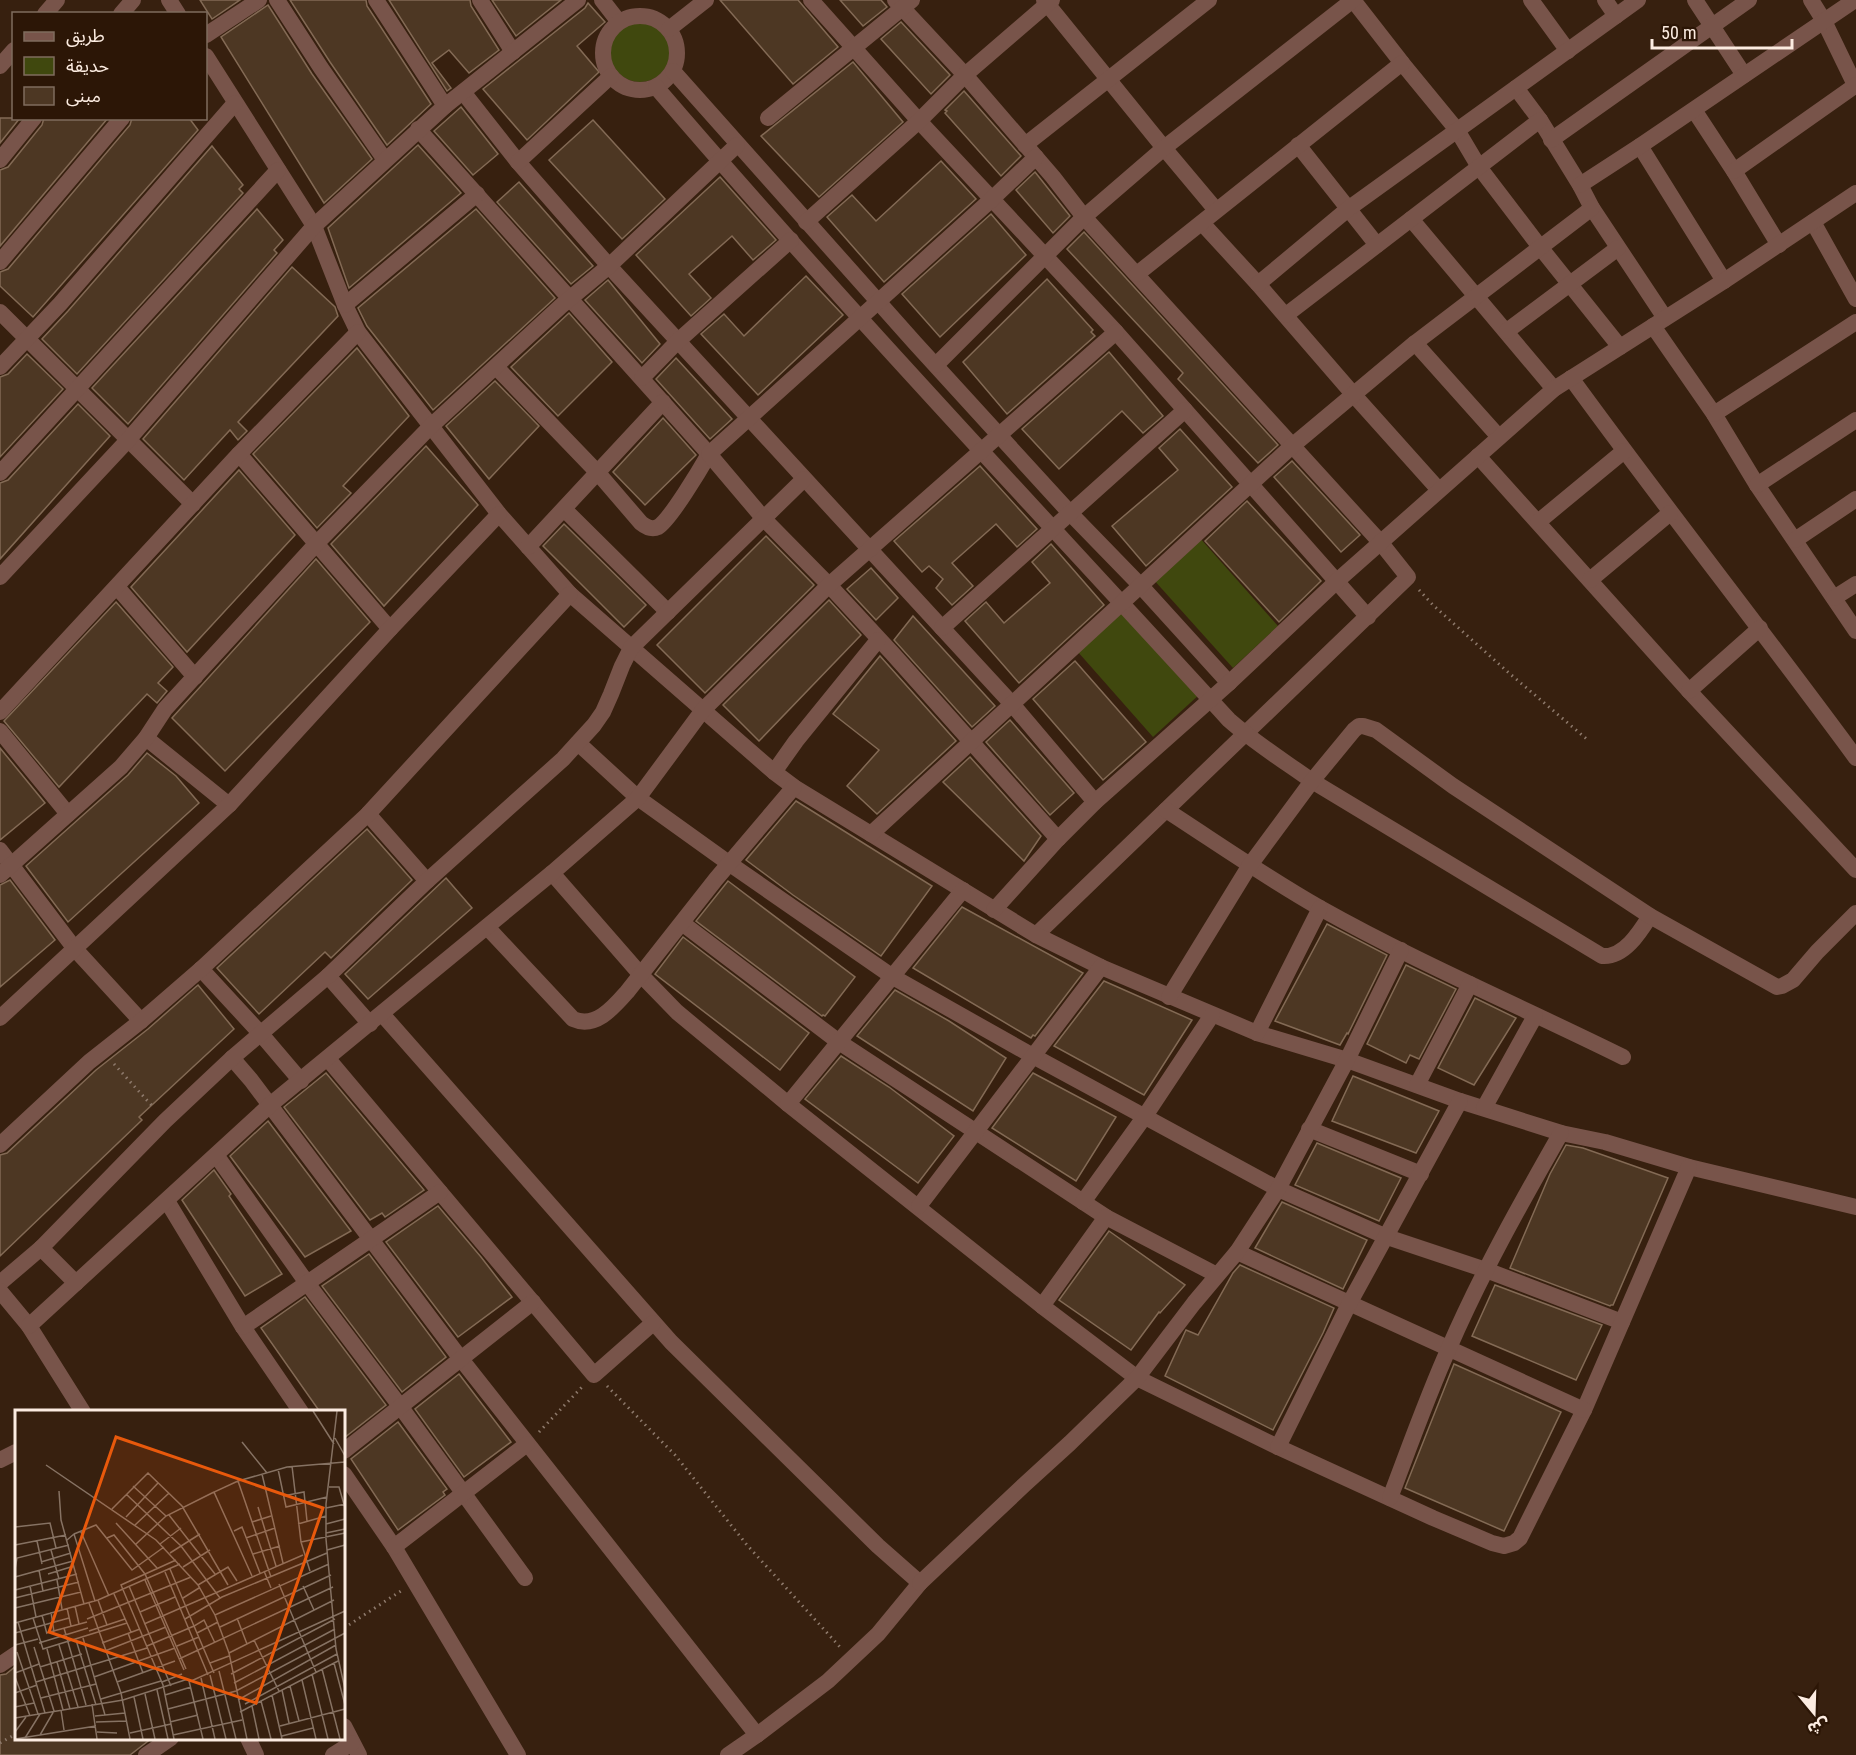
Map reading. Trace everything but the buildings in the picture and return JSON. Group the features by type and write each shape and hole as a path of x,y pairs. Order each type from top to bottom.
{"street":[{"path":"47,12 57,0"},
{"path":"207,34 259,0"},
{"path":"277,0 385,160"},
{"path":"375,0 445,106"},
{"path":"480,0 513,52"},
{"path":"0,577 128,440 314,226 418,129 578,0"},
{"path":"669,29 706,0"},
{"path":"811,0 919,121 1116,332 1368,616"},
{"path":"496,367 598,473 641,523 653,528 661,525 691,484 709,454 992,199 1030,151 1109,79 1209,0"},
{"path":"936,365 1084,217 1164,148 1353,0 1457,130 1479,167 1620,347"},
{"path":"1531,0 1568,51"},
{"path":"1605,0 1616,16"},
{"path":"1258,284 1348,209 1638,0"},
{"path":"1695,0 1744,75"},
{"path":"1551,140 1749,0"},
{"path":"1734,171 1856,86 1824,21 1810,0"},
{"path":"1580,185 1855,0"},
{"path":"806,222 919,121 965,75 1047,1 1216,210"},
{"path":"768,118 854,48 903,3 1084,217 1381,543 1408,577 1036,935"},
{"path":"613,8 632,17 645,16 658,20 669,29 675,39 677,61 673,71 665,80 656,87 631,90 620,85 610,76 605,68 603,47 612,29 613,8"},
{"path":"0,66 12,52"},
{"path":"207,58 314,226 358,332 499,514 570,594 774,772 795,787 1036,935 1101,967 1257,1033 1347,1060 1460,1101 1561,1133 1605,1142 1689,1167 1856,1208"},
{"path":"1137,274 1402,63"},
{"path":"673,71 878,302 1229,683"},
{"path":"518,162 610,76"},
{"path":"656,87 719,161 1121,603 1229,720 1245,734 1311,781 1602,957 1612,955 1628,945 1650,916"},
{"path":"1516,88 1540,120 1580,185 1757,485 1856,631"},
{"path":"463,92 518,162 609,266 1012,704 1095,802"},
{"path":"0,367 60,304 235,103"},
{"path":"1694,110 1779,245"},
{"path":"0,160 32,120"},
{"path":"0,262 120,120"},
{"path":"1286,315 1540,120"},
{"path":"418,129 642,378 764,519 829,585 1058,839"},
{"path":"6,870 120,767 146,738 165,710 317,543 430,427 570,298 609,266 738,145"},
{"path":"1298,145 1377,245"},
{"path":"1640,146 1724,281"},
{"path":"0,473 278,170"},
{"path":"994,910 1095,802 1229,683 1337,581 1554,389 1724,281 1856,193"},
{"path":"345,304 477,194"},
{"path":"871,834 1292,446 1415,343 1592,208"},
{"path":"1411,219 1554,389"},
{"path":"1813,222 1856,299"},
{"path":"1202,223 1439,490"},
{"path":"642,378 678,341 791,240"},
{"path":"1507,331 1618,248"},
{"path":"0,312 193,504"},
{"path":"1714,414 1856,322"},
{"path":"0,712 239,454 358,332"},
{"path":"29,1326 168,1201 270,1105 552,873 638,798 703,710 829,585 1116,332"},
{"path":"1415,343 1499,437"},
{"path":"1571,378 1856,758"},
{"path":"528,547 663,402"},
{"path":"942,628 1185,410"},
{"path":"1757,485 1856,420"},
{"path":"1538,522 1624,451"},
{"path":"239,454 390,628"},
{"path":"1479,456 1689,691 1856,870"},
{"path":"0,1283 41,1248 165,1120 232,1058 328,976 427,881 563,759 603,712 631,648 804,479"},
{"path":"1795,540 1856,499"},
{"path":"564,509 668,612"},
{"path":"1590,580 1670,513"},
{"path":"0,1018 229,805 390,628 499,514"},
{"path":"1834,598 1856,584"},
{"path":"117,587 195,677"},
{"path":"0,1145 89,1062 201,969 368,814 570,594"},
{"path":"1689,691 1760,628"},
{"path":"774,772 796,741 878,640"},
{"path":"1169,997 1250,865 1311,781 1359,726 1370,728 1453,786 1650,916 1777,987 1793,980 1856,913"},
{"path":"0,731 68,814"},
{"path":"146,738 229,805"},
{"path":"578,742 638,798 892,977 1033,1056 1278,1189 1387,1237 1486,1270 1622,1322"},
{"path":"487,927 567,1012 578,1021 592,1021 616,1005 795,787"},
{"path":"1166,810 1320,908 1535,1016 1623,1057"},
{"path":"368,814 427,881"},
{"path":"0,850 6,870 141,1021"},
{"path":"552,873 641,975 677,1012 788,1104 1042,1306 1137,1377 1278,1447 1492,1543 1504,1546 1520,1538 1584,1410 1689,1167"},
{"path":"788,1104 963,890"},
{"path":"1257,1033 1320,908"},
{"path":"682,922 839,1042 1106,1217 1217,1275"},
{"path":"728,1755 828,1681 878,1634 920,1583 1078,1436 1137,1377 1236,1252 1278,1189 1347,1060 1401,950"},
{"path":"918,1206 1101,967"},
{"path":"201,969 301,1081"},
{"path":"328,976 376,1019 653,1323 878,1546 920,1583"},
{"path":"1417,1085 1470,984"},
{"path":"1083,1202 1145,1116 1212,1015"},
{"path":"1484,1108 1535,1016"},
{"path":"232,1058 461,1359 757,1735"},
{"path":"328,1059 594,1375 653,1323"},
{"path":"1278,1447 1350,1304 1460,1101"},
{"path":"1310,1129 1421,1174"},
{"path":"1390,1498 1448,1349 1486,1270 1561,1133"},
{"path":"216,1155 307,1283 525,1578"},
{"path":"243,1327 440,1191"},
{"path":"168,1201 243,1327 300,1410"},
{"path":"1042,1306 1106,1217"},
{"path":"41,1248 76,1283"},
{"path":"1236,1252 1584,1410"},
{"path":"0,1291 29,1326 82,1410"},
{"path":"345,1450 533,1302"},
{"path":"394,1546 528,1443"},
{"path":"0,1460 15,1452"},
{"path":"345,1475 394,1546 518,1755"},
{"path":"0,1665 15,1655"},
{"path":"333,1755 356,1749 345,1728"},
{"path":"153,1749 168,1740"},
{"path":"249,1740 256,1755"}],"path":[{"path":"1408,577 1433,605 1589,741"},
{"path":"103,1052 165,1120"},
{"path":"528,1443 594,1375 659,1438 747,1545 851,1659"},
{"path":"345,1627 415,1581"},
{"path":"0,1743 15,1735"}],"green space":[{"path":"634,22 646,22 662,30 668,40 670,52 668,64 662,74 646,82 634,82 618,74 610,58 610,46 618,30"},
{"path":"1199,537 1278,626 1233,668 1153,579"},
{"path":"1124,611 1201,693 1153,737 1078,652"}]}
